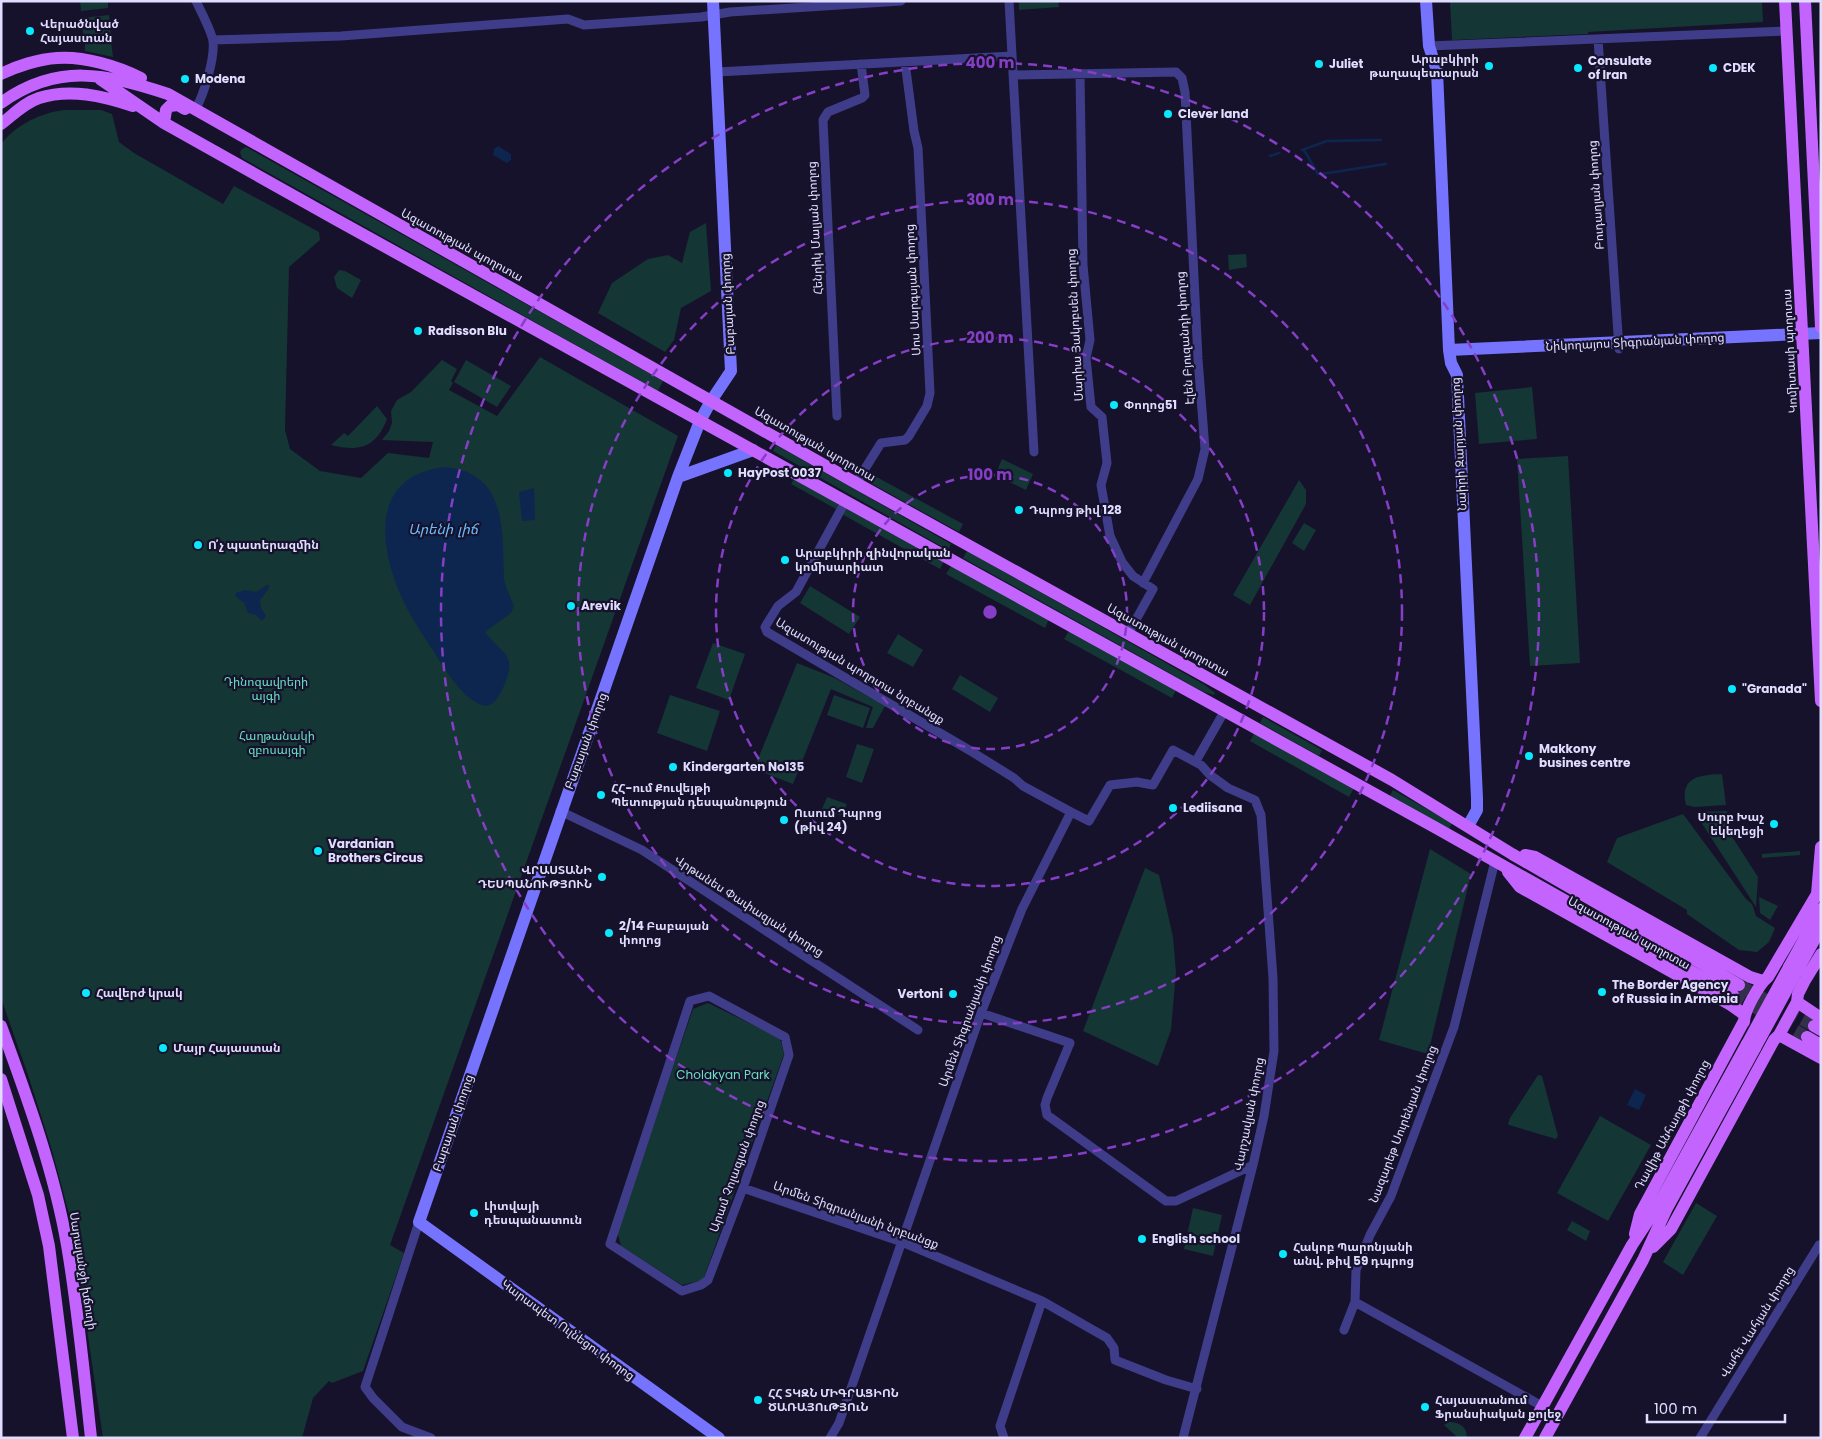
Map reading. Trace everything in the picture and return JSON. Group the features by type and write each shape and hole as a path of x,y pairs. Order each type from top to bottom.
{"main road":[{"name":"Կոմիտասի պողոտա","path":"1785,1 1821,700"},
{"path":"1805,1 1821,327"},
{"path":"1,74 12,69 57,58 85,60 132,75 168,94"},
{"name":"Ազատության պողոտա","path":"1,103 18,91 37,82 57,76 96,76 126,81 168,94 856,483 1392,780 1736,990 1500,864 1224,712 164,123 96,76"},
{"path":"1,124 23,107 39,98 74,93 94,95 144,109"},
{"path":"164,123 166,110 170,106 178,106 214,124 224,126"},
{"path":"1382,798 1392,780"},
{"path":"1769,979 1817,894 1821,847"},
{"name":"Ազատության պողոտա","path":"1512,854 1535,857 1750,977 1769,979"},
{"name":"Ազատության պողոտա","path":"1500,864 1520,887 1726,1002 1745,1021"},
{"path":"1545,1438 1647,1252 1667,1208 1793,969 1821,909"},
{"path":"1793,969 1821,928"},
{"path":"1647,1252 1671,1229 1797,994 1821,954"},
{"name":"Դավիթ Անհաղթի փողոց","path":"1632,1245 1640,1214 1769,979"},
{"path":"1797,994 1818,1024"},
{"name":"Սարալանջի խճուղի","path":"1,1026 26,1094 52,1181 67,1244 91,1438"},
{"path":"1807,1037 1821,1045"},
{"path":"1774,1038 1821,1058"},
{"name":"Դավիթ Անհաղթի փողոց","path":"1524,1438 1632,1245 1659,1204 1751,1046"},
{"path":"1,1079 38,1195 49,1246 73,1438"}],"street":[{"path":"195,110 202,98 207,79 213,40 196,1"},
{"path":"213,40 341,36 568,19 584,25 701,17 713,7 901,1"},
{"path":"1009,1 1034,452"},
{"name":"Նաիրի Զարյան փողոց","path":"1426,1 1437,72 1449,354 1457,375 1477,810 1468,826"},
{"name":"Նաիրի Զարյան փողոց","path":"1432,46 1434,1"},
{"name":"Բաբայան փողոց","path":"431,1438 402,1427 373,1398 365,1387 419,1222 560,812 678,477 700,421 731,371 713,7"},
{"path":"1432,46 1786,31"},
{"name":"Բուդաղյան փողոց","path":"1598,39 1619,346"},
{"path":"717,72 1012,56"},
{"name":"Սոս Սարգսյան փողոց","path":"856,483 881,443 905,440 909,436 930,399 918,148 905,62"},
{"name":"Հենրիկ Մալյան փողոց","path":"837,416 823,120 828,112 865,95 861,64"},
{"name":"Էլեն Բյուզանդի փողոց","path":"1080,74 1176,72 1182,78 1185,92 1198,359 1205,449 1198,479 1143,583"},
{"path":"1013,75 1080,74"},
{"name":"Մարիա Յակոբսեն փողոց","path":"1080,74 1084,265 1090,340 1086,358 1091,407 1102,417 1107,463 1101,485 1110,536 1122,562 1133,576 1143,583"},
{"name":"Նիկողայոս Տիգրանյան փողոց","path":"1449,354 1803,337 1821,333"},
{"name":"Նիկողայոս Տիգրանյան փողոց","path":"1803,337 1821,340"},
{"path":"678,477 753,450"},
{"name":"Ազատության պողոտա նրբանցք","path":"845,502 796,592 778,606 765,630 969,750 1014,778 1023,786 1071,812"},
{"path":"1128,634 1153,589 1143,583"},
{"path":"1071,812 1089,821 1110,785 1137,782 1153,785 1173,750 1196,762 1224,712"},
{"name":"Վարշավյան փողոց","path":"1184,1438 1253,1165 1264,1116 1274,1051 1273,978 1261,814 1255,800 1228,788 1196,762"},
{"name":"Վրթանես Փափազյան փողոց","path":"560,812 642,850 918,1030"},
{"name":"Արմեն Տիգրանյանի փողոց","path":"830,1438 839,1423 981,1013 1022,909 1071,812"},
{"name":"Նազարեթ Սուրենյան փողոց","path":"1344,1330 1355,1302 1356,1270 1370,1235 1390,1196 1454,1027 1500,864"},
{"name":"Արամ Չոլագյան փողոց","path":"709,996 785,1037 789,1055 743,1188 708,1280 701,1285 682,1291 610,1244 690,1001 709,996"},
{"path":"981,1013 1070,1043 1047,1098 1045,1105 1047,1115 1166,1201 1171,1202 1253,1165"},
{"name":"Արմեն Տիգրանյանի նրբանցք","path":"743,1188 902,1242 1042,1301 1107,1338 1114,1348 1115,1360 1166,1380 1197,1389"},
{"name":"Կարապետ Ուլնեցու փողոց","path":"419,1222 719,1438"},
{"name":"Վահե Վահյան փողոց","path":"1700,1438 1819,1245"},
{"path":"1004,1438 1000,1426 1042,1301"},
{"path":"1355,1302 1542,1406"}],"green space":[{"path":"80,1 108,1 108,8 81,11"},
{"path":"1019,1 1058,1 1059,7 1019,10"},
{"path":"1450,1 1762,1 1763,22 1588,32 1588,34 1452,40"},
{"path":"109,15 111,37 84,40 81,18"},
{"path":"111,41 113,57 85,51 85,44"},
{"name":"Հաղթանակի զբոսայգի","path":"64,110 101,110 112,114 119,142 134,153 223,204 234,186 319,232 320,240 289,267 285,430 290,449 320,471 361,478 388,453 429,458 433,442 382,440 392,423 391,411 397,400 411,392 442,360 457,369 449,390 497,416 540,357 678,436 390,1245 404,1253 363,1371 332,1383 329,1381 313,1398 302,1438 103,1438 71,1221 51,1147 1,998 1,144 14,131 29,121 46,114"},
{"path":"246,147 663,381 658,391 242,158 240,152"},
{"path":"706,223 711,291 681,308 674,340 665,352 598,313 612,283 648,259 668,255 682,263 690,232"},
{"path":"1246,254 1247,267 1229,270 1228,255"},
{"path":"339,270 345,271 361,280 352,298 337,288 334,277"},
{"path":"466,360 511,386 497,407 454,382"},
{"path":"1532,387 1537,439 1479,444 1475,393"},
{"path":"377,406 387,419 383,429 372,442 365,446 350,448 331,445 344,433 348,436"},
{"path":"786,425 860,467 856,474 784,429"},
{"path":"776,445 951,544 948,550 773,451"},
{"path":"1568,456 1580,663 1530,666 1517,459"},
{"path":"1002,459 1033,474 1026,490 995,475"},
{"path":"871,474 963,524 959,532 867,481"},
{"path":"795,478 839,503 836,509 791,484"},
{"path":"1299,480 1306,490 1306,504 1250,605 1233,595"},
{"path":"845,505 944,561 940,569 840,513"},
{"path":"1304,523 1316,530 1304,551 1292,543"},
{"path":"967,551 1205,685 1215,693 1214,695 1202,691 963,558"},
{"path":"951,566 1049,619 1045,628 946,574"},
{"path":"810,586 860,617 849,634 800,603"},
{"path":"1070,629 1177,688 1172,698 1064,639"},
{"path":"898,634 923,650 913,667 887,653"},
{"path":"713,643 745,654 729,700 696,688"},
{"path":"797,663 835,678 885,706 873,728 866,728 873,707 831,689 793,784 754,769"},
{"path":"960,675 998,698 990,712 952,689"},
{"path":"670,695 720,711 707,751 657,733"},
{"path":"834,695 870,708 863,728 827,715"},
{"path":"1263,717 1322,750 1319,756 1260,723"},
{"path":"1255,732 1354,788 1349,797 1250,741"},
{"path":"857,744 874,749 862,783 846,777"},
{"path":"1722,774 1726,805 1694,807 1686,805 1685,795 1689,783 1694,779 1707,775"},
{"path":"1393,790 1452,823 1449,829 1390,796"},
{"path":"827,797 847,804 842,816 822,809"},
{"path":"1727,811 1729,832 1758,877 1756,907 1697,816 1697,812"},
{"path":"1683,814 1746,899 1752,904 1756,916 1775,928 1769,942 1757,952 1739,950 1687,914 1687,910 1607,862 1617,838"},
{"path":"1430,849 1471,874 1428,1054 1379,1040"},
{"path":"1800,851 1800,855 1762,858 1762,854"},
{"path":"1145,868 1159,875 1173,937 1176,972 1171,1030 1158,1066 1083,1031"},
{"path":"1759,897 1778,906 1770,920 1760,913"},
{"name":"Cholakyan Park","path":"708,1003 780,1038 784,1054 703,1280 682,1285 621,1246 617,1231 693,1009"},
{"path":"1538,1075 1542,1076 1558,1136 1556,1139 1508,1124"},
{"path":"1600,1116 1651,1145 1608,1221 1557,1193"},
{"path":"1696,1203 1717,1216 1683,1275 1663,1262"},
{"path":"1193,1208 1222,1215 1213,1256 1184,1249"},
{"path":"1572,1221 1590,1231 1586,1241 1567,1230"},
{"path":"1449,1422 1462,1426 1466,1431 1467,1438 1458,1438 1444,1425"}],"water":[{"path":"498,146 511,154 511,160 507,163 493,155 494,149"},
{"name":"Արենի լիճ","path":"444,467 465,471 480,480 491,492 501,524 504,579 514,606 511,613 485,632 507,656 509,669 498,698 492,704 486,706 470,698 462,691 442,665 404,603 393,576 388,555 385,535 386,515 392,498 403,484 420,473"},
{"path":"534,488 535,520 522,521 519,492"},
{"path":"269,585 269,588 260,600 261,608 266,616 262,621 256,615 248,613 244,603 235,596 236,593 245,590 256,592"},
{"path":"1635,1089 1646,1095 1639,1110 1627,1105"}],"waterway":[{"path":"1302,150 1327,141 1381,140"},
{"path":"1304,150 1318,174 1386,164"},
{"path":"1270,156 1279,153"}],"tunnel":[{"path":"1739,985 1814,1026"},
{"path":"1733,995 1807,1037"}],"place":[{"name":"Վերածնված Հայաստան","path":"30,31"},
{"name":"Juliet","path":"1319,64"},
{"name":"Արաբկիրի թաղապետարան","path":"1489,66"},
{"name":"Consulate of Iran","path":"1578,68"},
{"name":"CDEK","path":"1713,68"},
{"name":"Modena","path":"185,79"},
{"name":"Clever land","path":"1168,114"},
{"name":"Radisson Blu","path":"418,331"},
{"name":"Փողոց51","path":"1114,405"},
{"name":"HayPost 0037","path":"728,473"},
{"name":"Դպրոց թիվ 128","path":"1019,510"},
{"name":"Ո՛չ պատերազմին","path":"198,545"},
{"name":"Արաբկիրի զինվորական կոմիսարիատ","path":"785,560"},
{"name":"Arevik","path":"571,606"},
{"name":"\"Granada\"","path":"1732,689"},
{"name":"Makkony busines centre","path":"1529,756"},
{"name":"Kindergarten No135","path":"673,767"},
{"name":"ՀՀ-ում Քուվեյթի Պետության դեսպանություն","path":"601,795"},
{"name":"Lediisana","path":"1173,808"},
{"name":"Ուսում Դպրոց (թիվ 24)","path":"784,820"},
{"name":"Սուրբ Խաչ եկեղեցի","path":"1774,824"},
{"name":"Vardanian Brothers Circus","path":"318,851"},
{"name":"ՎՐԱՍՏԱՆԻ ԴԵՍՊԱՆՈՒԹՅՈՒՆ","path":"602,877"},
{"name":"2/14 Բաբայան փողոց","path":"609,933"},
{"name":"The Border Agency of Russia in Armenia","path":"1602,992"},
{"name":"Հավերժ կրակ","path":"86,993"},
{"name":"Vertoni","path":"953,994"},
{"name":"Մայր Հայաստան","path":"163,1048"},
{"name":"Լիտվայի դեսպանատուն","path":"474,1213"},
{"name":"English school","path":"1142,1239"},
{"name":"Հակոբ Պարոնյանի անվ. թիվ 59 դպրոց","path":"1283,1254"},
{"name":"ՀՀ ՏԿԶՆ ՄԻԳՐԱՑԻՈՆ ԾԱՌԱՅՈւԹՅՈւՆ","path":"758,1400"},
{"name":"Հայաստանում Ֆրանսիական քոլեջ","path":"1425,1407"}],"park label":[{"name":"Դինոզավրերի այգի","path":"266,689"}]}
